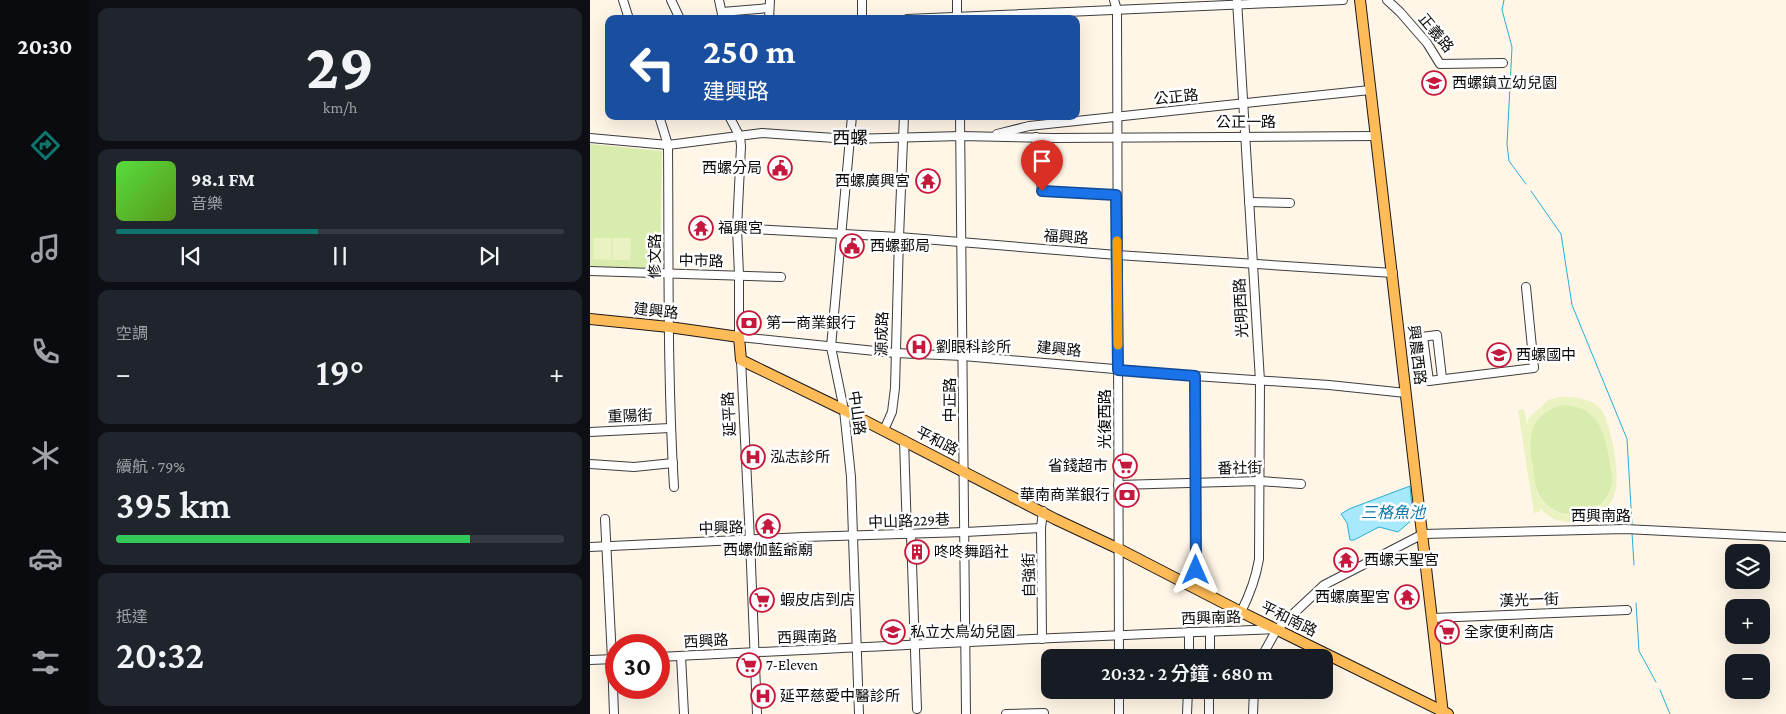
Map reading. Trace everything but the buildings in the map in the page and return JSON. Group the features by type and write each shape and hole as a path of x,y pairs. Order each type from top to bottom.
{"main road":[{"name":"興農西路","path":"1360,0 1398,336 1445,713"},
{"name":"建興路","path":"590,319 669,327 739,338"},
{"name":"延平路","path":"739,338 741,360"},
{"name":"平和路","path":"741,360 1119,549"},
{"name":"平和南路","path":"1119,549 1445,713"}],"street":[{"path":"623,0 628,15"},
{"path":"671,0 678,15"},
{"path":"719,0 722,15 769,4"},
{"path":"862,0 862,15"},
{"path":"957,0 957,15"},
{"name":"光復西路","path":"1114,0 1117,10 1116,195 1119,649"},
{"path":"1017,15 1237,2 1343,0"},
{"name":"正義路","path":"1387,0 1427,43 1440,64 1503,63"},
{"name":"光明西路","path":"1237,2 1260,381 1259,559 1257,575 1241,612"},
{"name":"公正路","path":"986,136 1029,126 1370,90"},
{"name":"修文路","path":"660,120 668,145 670,428 674,488"},
{"name":"延平路","path":"731,120 740,137 741,146 737,228 739,338"},
{"name":"中山路","path":"851,120 831,347 844,410 851,477 859,714"},
{"name":"源成路","path":"884,430 892,412 895,388 904,120"},
{"name":"中正路","path":"960,120 966,714"},
{"name":"公正路","path":"590,138 668,145 762,134 849,139 961,136 1117,137"},
{"name":"公正一路","path":"1117,137 1376,136"},
{"path":"1036,137 1042,191 1116,195"},
{"path":"1249,202 1290,202"},
{"name":"福興路","path":"737,228 1392,273"},
{"name":"中市路","path":"590,271 781,277"},
{"path":"1423,337 1429,380 1534,368 1526,287"},
{"path":"1413,338 1437,335 1442,378"},
{"name":"建興路","path":"739,338 895,353 963,356 1118,370 1329,385 1406,393"},
{"name":"延平路","path":"741,360 757,714"},
{"path":"1195,376 1196,588"},
{"name":"重陽街","path":"590,432 670,428"},
{"path":"904,440 917,710"},
{"path":"590,464 634,466 673,463"},
{"name":"番社街","path":"1118,485 1260,481 1301,484"},
{"name":"自強街","path":"1042,638 1043,511"},
{"path":"605,519 612,634"},
{"name":"中山路229巷","path":"853,536 1042,528"},
{"name":"西興南路","path":"754,652 965,641 1277,629 1324,585 1422,534 1573,529 1639,529 1786,537"},
{"name":"中興路","path":"590,547 853,536"},
{"name":"漢光一街","path":"1432,618 1627,610"},
{"path":"1266,649 1277,629"},
{"path":"1189,632 1189,649"},
{"path":"1210,632 1210,649"},
{"name":"西興路","path":"670,657 754,652"},
{"path":"682,656 684,714"},
{"path":"590,660 605,659"},
{"path":"613,699 613,713"},
{"path":"1119,699 1120,714"},
{"path":"1187,714 1188,699"},
{"path":"1209,699 1209,714"},
{"path":"1253,714 1254,699"},
{"path":"1006,714 1044,714 1045,704"}],"green space":[{"path":"590,144 662,151 660,270 590,267"},
{"path":"594,238 612,238 611,260 593,259"},
{"path":"613,238 631,238 630,260 612,260"},
{"path":"1560,397 1587,400 1600,408 1607,421 1616,464 1615,492 1607,507 1599,514 1587,520 1574,522 1559,521 1547,515 1540,508 1540,512 1534,513 1518,410 1524,409 1527,425 1528,419 1548,400","holes":["1561,405 1586,411 1594,417 1600,426 1612,472 1610,491 1602,503 1588,513 1575,516 1555,511 1540,498 1535,484 1530,448 1532,430 1542,415"]},
{"path":"1561,405 1586,411 1594,417 1604,436 1612,472 1610,491 1605,499 1598,506 1583,513 1566,514 1551,508 1539,495 1535,483 1530,448 1532,430 1542,415"}],"water":[{"name":"三格魚池","path":"1410,486 1413,519 1398,532 1379,527 1354,540 1350,540 1347,523 1341,514 1349,509"}],"waterway":[{"path":"1504,0 1502,10 1512,47 1507,144 1509,161 1526,184"},
{"path":"1531,191 1561,234 1572,305 1627,439 1632,524"},
{"path":"1632,533 1634,565"},
{"path":"1636,603 1639,651 1656,682"},
{"path":"1660,690 1670,714"}],"slow traffic":[{"path":"1117,241 1118,345"}],"place":[{"name":"西螺鎮立幼兒園","path":"1434,83"},
{"name":"西螺分局","path":"780,168"},
{"name":"西螺廣興宮","path":"928,181"},
{"name":"福興宮","path":"701,228"},
{"name":"西螺郵局","path":"852,246"},
{"name":"第一商業銀行","path":"749,323"},
{"name":"劉眼科診所","path":"919,347"},
{"name":"西螺國中","path":"1499,355"},
{"name":"泓志診所","path":"753,457"},
{"name":"省錢超市","path":"1125,466"},
{"name":"華南商業銀行","path":"1127,495"},
{"name":"西螺伽藍爺廟","path":"768,526"},
{"name":"咚咚舞蹈社","path":"917,552"},
{"name":"西螺天聖宮","path":"1346,560"},
{"name":"西螺廣聖宮","path":"1407,597"},
{"name":"蝦皮店到店","path":"762,600"},
{"name":"私立大鳥幼兒園","path":"893,632"},
{"name":"全家便利商店","path":"1447,632"},
{"name":"7-Eleven","path":"749,665"},
{"name":"延平慈愛中醫診所","path":"763,696"}],"district":[{"name":"西螺","path":"850,138"}],"route":[{"path":"1042,191 1116,195 1118,370 1195,376 1196,570"}]}
